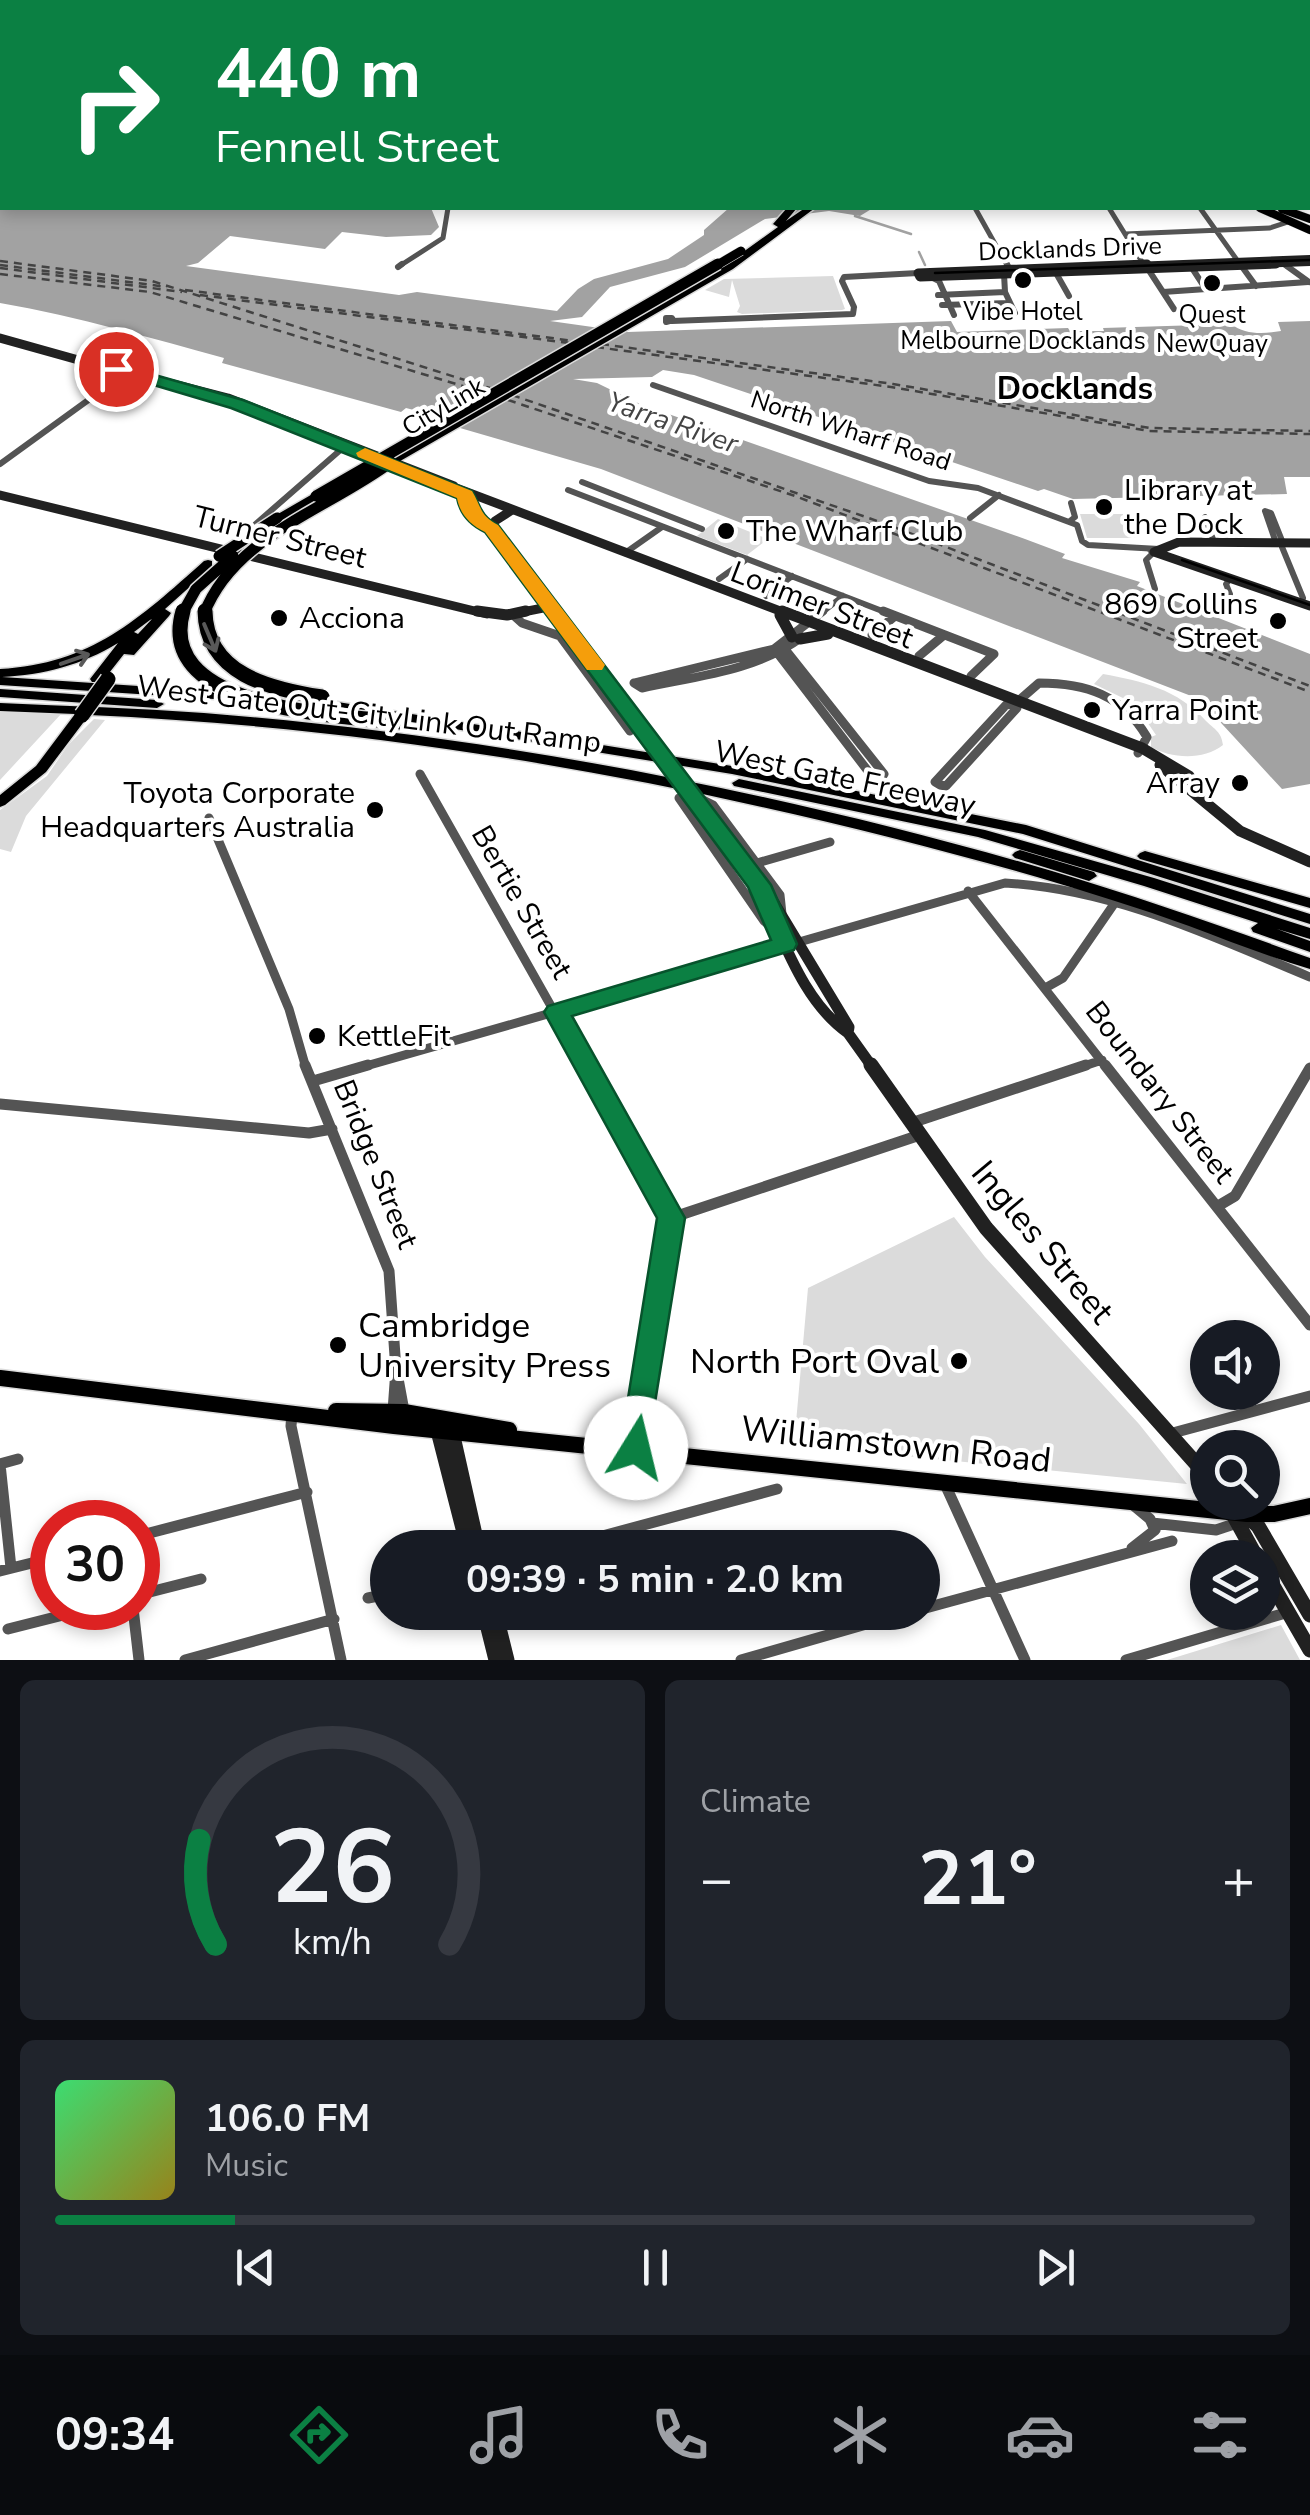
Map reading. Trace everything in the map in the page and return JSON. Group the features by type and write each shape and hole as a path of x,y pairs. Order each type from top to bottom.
{"highway":[{"name":"CityLink","path":"51,748 149,618 197,572 268,523 692,281 796,211"},
{"name":"CityLink","path":"149,618 300,513 702,284 796,211"},
{"path":"390,462 238,562 216,585 204,610 209,641 230,666 271,686 315,699 522,728 919,799 1027,824 1309,910"},
{"path":"210,572 187,602 178,626 186,658 208,680 227,691 266,704 664,763 944,816 1309,910"},
{"path":"0,673 47,668 84,657 149,618"},
{"name":"West Gate Freeway","path":"0,681 315,699 514,732 944,810 1309,910"},
{"name":"West Gate Freeway","path":"0,692 260,712 462,738 878,810 1063,856 1310,934"},
{"name":"West Gate Out-CityLink Out Ramp","path":"0,704 233,720 476,749 708,787 980,854 1192,920 1310,970"},
{"path":"0,792 51,748"},
{"path":"0,802 23,786 51,748"},
{"path":"626,765 922,829 1030,858 1142,894 1310,956"},
{"path":"818,812 904,830 1142,894"},
{"path":"1063,856 1310,947"}],"main road":[{"path":"1265,210 1310,224"},
{"path":"1284,210 1310,224"},
{"name":"Williamstown Road","path":"0,1378 1190,1507"},
{"name":"Williamstown Road","path":"1280,1513 1310,1506"}],"street":[{"path":"398,267 442,238 448,210"},
{"path":"977,210 1002,258 1005,292 1015,314"},
{"path":"1111,210 1174,309"},
{"path":"1201,210 1256,286"},
{"path":"1125,234 1270,228 1291,221"},
{"name":"Docklands Drive","path":"674,320 855,314 849,280 870,276 1056,273 1310,261"},
{"name":"Docklands Drive","path":"923,275 1310,261"},
{"path":"1284,264 1309,282"},
{"path":"1192,268 1205,288"},
{"path":"1056,273 1069,296"},
{"path":"923,275 939,281 948,276"},
{"path":"939,281 946,305 954,315"},
{"path":"1163,292 1309,282"},
{"path":"942,294 1005,292"},
{"path":"946,305 1010,303"},
{"name":"Lorimer Street","path":"0,338 237,404 930,670"},
{"path":"0,464 129,372"},
{"name":"North Wharf Road","path":"653,385 931,482 976,487 1070,521"},
{"path":"226,550 345,446"},
{"path":"582,482 702,529 690,538"},
{"name":"Lorimer Street","path":"451,486 466,495 499,504"},
{"path":"568,490 994,654 971,676"},
{"name":"Turner Street","path":"0,495 488,614 548,607"},
{"name":"Ingles Street","path":"466,495 468,507 491,528 770,896 786,937 836,1027 848,1034 996,1240 1190,1457"},
{"path":"970,518 999,495"},
{"path":"1071,503 1075,518 1070,521 1088,545 1160,552 1308,603"},
{"path":"630,514 644,506"},
{"path":"491,528 495,520 512,510"},
{"path":"1205,518 1215,544"},
{"path":"625,553 662,527"},
{"path":"1155,588 1146,560 1160,552 1215,544 1310,545"},
{"path":"1280,544 1310,615"},
{"path":"1160,552 1308,603"},
{"path":"719,579 747,558"},
{"path":"766,596 792,576"},
{"path":"1230,579 1226,584 1230,594"},
{"name":"Lorimer Street","path":"699,581 780,615 812,623 828,634 1016,702 1034,713 1140,750 1176,767 1244,839 1310,866"},
{"path":"779,649 691,673 642,688 633,685 691,673 752,662 779,649 796,638 843,596"},
{"path":"512,614 522,622 560,636 630,730"},
{"path":"780,615 796,638"},
{"path":"872,635 895,616"},
{"path":"796,638 828,634"},
{"path":"919,656 944,635"},
{"path":"779,649 883,777 870,775 788,669 779,649"},
{"path":"752,662 788,669"},
{"path":"991,729 963,751 937,784 946,786 974,755 991,729 1007,704 1016,702 1038,683 1072,683 1121,703 1144,729 1147,741 1140,750"},
{"path":"963,751 974,755"},
{"name":"Bertie Street","path":"420,774 671,1218"},
{"name":"Ingles Street","path":"679,798 699,798 711,803 782,898 786,937 764,922 679,798"},
{"name":"Bridge Street","path":"209,818 289,1009 298,1048 389,1271 396,1370 404,1394 396,1419"},
{"path":"757,863 830,842"},
{"path":"313,1081 556,1012 786,937 1005,884 1040,884 1114,904 1310,970"},
{"name":"Boundary Street","path":"968,891 1310,1324"},
{"path":"1047,987 1063,978 1114,904"},
{"path":"636,1448 671,1218 1102,1060"},
{"path":"1218,1206 1235,1196 1310,1068"},
{"path":"0,1104 309,1133 332,1129"},
{"path":"1169,1434 1310,1396"},
{"path":"303,1412 296,1446 342,1660"},
{"path":"446,1427 465,1530"},
{"path":"446,1427 473,1530"},
{"path":"6,1570 0,1464 18,1459"},
{"path":"944,1482 1025,1660"},
{"path":"625,1530 777,1489"},
{"path":"160,1530 307,1492"},
{"path":"940,1603 1130,1550 1177,1542 1154,1527 1128,1501"},
{"path":"1130,1550 1154,1527 1216,1530 1227,1520"},
{"path":"1242,1520 1303,1610 1310,1650"},
{"path":"160,1589 201,1579"},
{"path":"1280,1586 1303,1610"},
{"path":"1126,1660 1303,1610"},
{"path":"185,1660 334,1619"},
{"path":"8,1629 30,1623"},
{"path":"136,1630 139,1660"},
{"path":"488,1630 496,1660"},
{"path":"500,1630 507,1660"},
{"path":"741,1660 845,1630"}],"shaded area":[{"path":"833,276 845,309 842,310 742,314 737,312 740,306 732,280 729,297 705,290 724,279"},
{"path":"1080,514 1131,514 1139,538 1087,538"},
{"path":"718,519 768,539 747,555 697,536"},
{"path":"1103,674 1145,684 1183,701 1217,731 1223,745 1206,754 1187,756 1151,747 1151,737 1156,735 1139,710 1134,711 1124,703 1127,700 1094,684"},
{"path":"0,711 62,713 0,780"},
{"path":"94,719 105,720 26,816 11,852 0,849 0,810 47,776 68,745"},
{"path":"954,1217 985,1257 1139,1424 1187,1484 794,1445 808,1288"},
{"path":"1280,1625 1300,1660 1167,1660 1265,1630 1280,1630"}],"water":[{"name":"Yarra River","path":"0,210 432,210 439,227 431,235 386,237 342,232 325,249 230,236 198,263 186,266 399,295 417,292 557,311 594,279 668,259 704,235 704,230 727,210 870,210 860,216 829,211 765,219 685,267 610,287 582,317 550,321 628,332 951,321 957,332 1068,328 1104,331 1103,328 1231,324 1261,333 1281,331 1278,322 1310,321 1310,477 1284,477 1287,494 1073,499 1044,489 1038,491 694,375 663,370 652,377 573,379 597,383 640,404 1025,539 1065,554 1062,558 1140,582 1137,586 1310,654 1310,784 1282,789 1199,699 601,469 429,419 433,415 406,408 401,412 222,363 224,358 0,303"}],"waterway":[{"path":"855,216 911,234"},
{"path":"919,252 925,265"}],"ferry route":[{"path":"0,261 152,281 490,388"},
{"path":"0,265 167,287"},
{"path":"0,268 182,292"},
{"path":"0,274 150,292 486,393"},
{"path":"185,290 574,341"},
{"path":"200,295 569,343"},
{"path":"601,344 893,384 1150,428 1310,431"},
{"path":"596,347 891,387 1149,431 1310,434"},
{"path":"512,395 886,524 1310,686"},
{"path":"508,400 795,496 1310,692"}],"tram line":[{"path":"935,273 1310,260"},
{"path":"1182,560 1310,605"}],"slow traffic":[{"path":"365,453 466,495 468,507 484,526 491,528 594,665"}],"place":[{"name":"Vibe Hotel Melbourne Docklands","path":"1023,280"},
{"name":"Quest NewQuay","path":"1212,283"},
{"name":"Library at the Dock","path":"1104,507"},
{"name":"The Wharf Club","path":"726,531"},
{"name":"Acciona","path":"279,618"},
{"name":"869 Collins Street","path":"1278,621"},
{"name":"Yarra Point","path":"1092,710"},
{"name":"Array","path":"1240,783"},
{"name":"Toyota Corporate Headquarters Australia","path":"375,810"},
{"name":"KettleFit","path":"317,1036"},
{"name":"Cambridge University Press","path":"338,1345"},
{"name":"North Port Oval","path":"959,1361"}],"district":[{"name":"Docklands","path":"1075,388"}],"route":[{"path":"116,369 237,404 466,495 468,507 484,526 491,528 759,885 785,944 556,1012 671,1218 672,1232 636,1448"}]}
